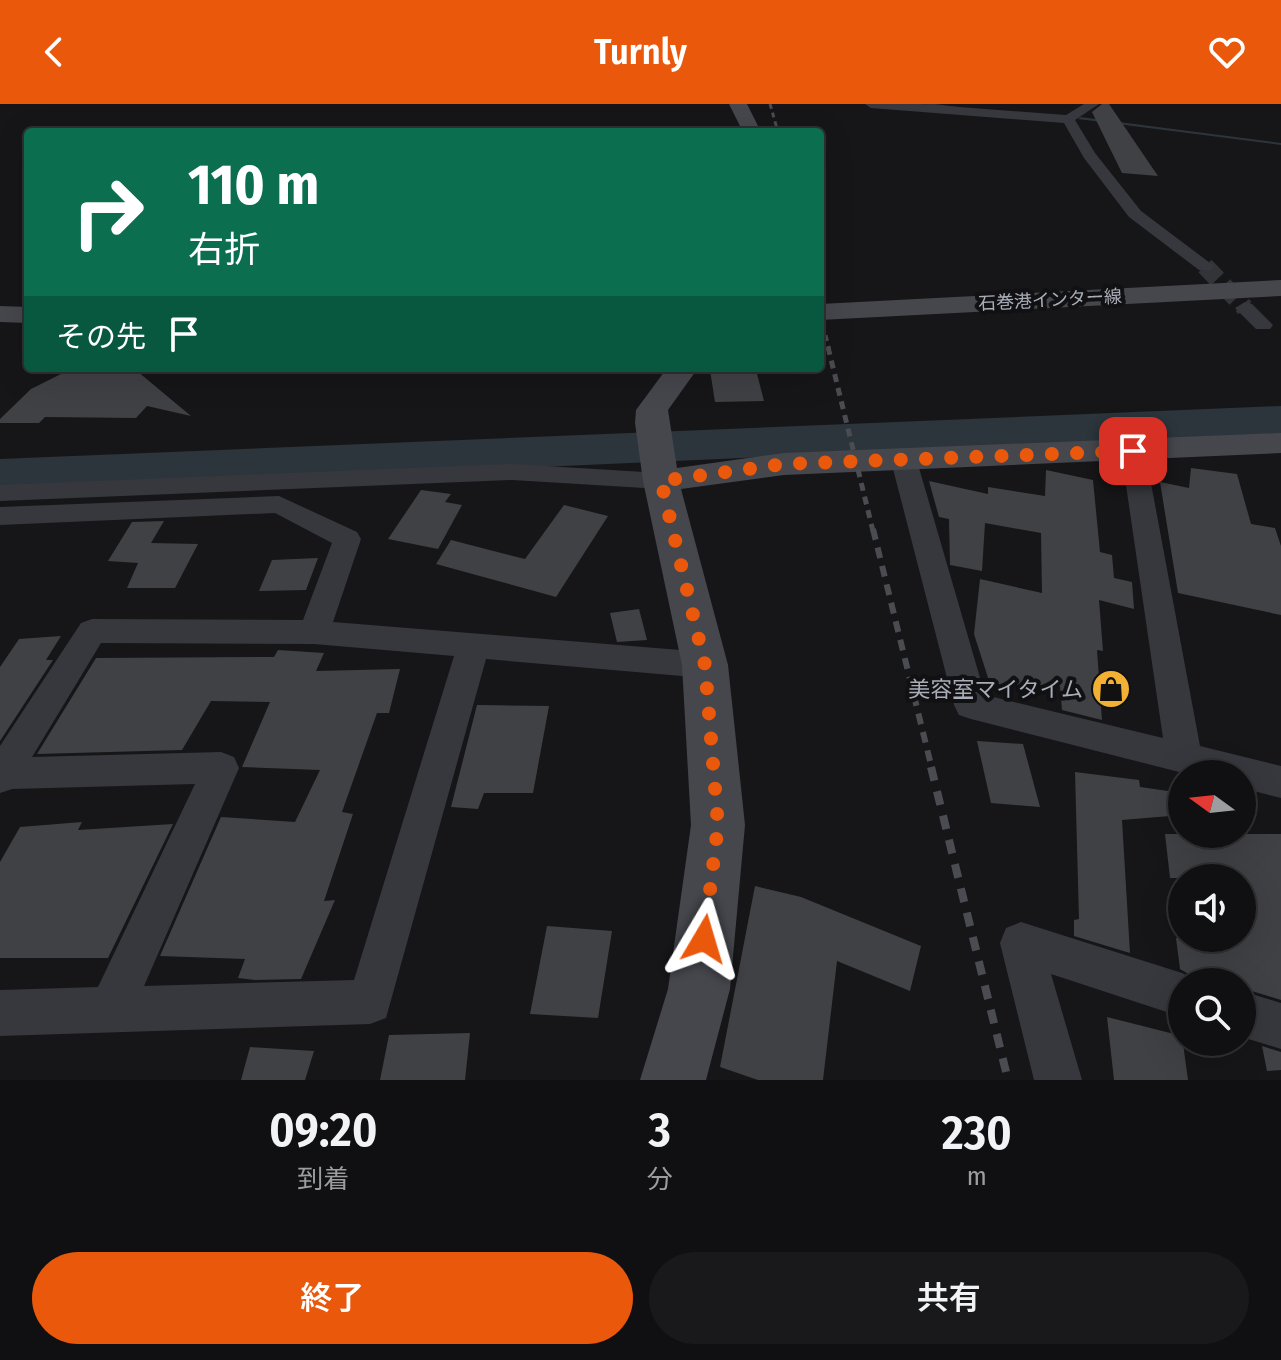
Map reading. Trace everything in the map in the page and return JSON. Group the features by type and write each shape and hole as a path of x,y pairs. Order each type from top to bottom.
{"street":[{"path":"738,104 750,128"},
{"path":"871,104 1068,119 1093,104"},
{"path":"1068,119 1089,155 1135,214 1205,266"},
{"name":"石巻港インター線","path":"824,312 962,298 1281,276"},
{"name":"石巻港インター線","path":"824,299 1281,288"},
{"path":"1245,308 1263,325"},
{"path":"0,314 24,315"},
{"path":"0,327 24,329"},
{"path":"673,1080 699,989 718,825 705,665 657,457 652,410 680,372"},
{"path":"0,493 512,472 657,457 784,464 1281,443"},
{"path":"1133,451 1184,757"},
{"path":"904,461 971,705 1281,782"},
{"path":"0,516 279,504 347,539 314,632"},
{"path":"1,775 92,631 314,632 705,665"},
{"path":"0,1013 370,1002 474,644"},
{"path":"1,775 221,768 112,1008"},
{"path":"1058,1080 1021,943 1168,990"},
{"path":"1256,1018 1281,1026"}],"building":[{"path":"1102,104 1109,104 1158,176 1122,173 1092,112"},
{"path":"65,372 138,372 191,416 147,406 136,418 45,417 39,423 0,423 0,419 31,389"},
{"path":"710,372 757,372 764,401 715,402"},
{"path":"1191,468 1237,474 1251,524 1275,528 1281,546 1281,615 1178,593 1160,482 1189,488"},
{"path":"1046,470 1093,480 1100,552 1112,555 1114,578 1132,582 1134,609 1099,600 1103,651 1097,650 1102,720 1062,710 1060,686 990,684 974,634 980,579 1042,593 1041,533 985,523 982,571 950,565 949,519 939,517 929,481 988,494 988,487 1045,496"},
{"path":"421,490 451,494 445,502 462,505 438,549 388,539"},
{"path":"564,505 608,516 556,597 436,564 451,540 525,559"},
{"path":"164,521 151,543 198,544 175,588 127,588 138,563 108,561 132,522"},
{"path":"318,558 306,590 259,591 272,560"},
{"path":"639,609 647,640 617,642 610,613"},
{"path":"61,636 46,660 53,660 0,741 0,667 19,639"},
{"path":"278,650 324,653 316,671 400,669 389,713 377,713 342,812 353,814 324,901 335,900 301,979 255,980 238,978 245,959 160,956 221,817 295,822 320,770 242,767 270,702 211,701 182,750 37,754 96,658 274,657"},
{"path":"477,705 549,706 533,793 484,793 478,809 451,807"},
{"path":"977,741 1023,744 1040,807 991,803"},
{"path":"1075,772 1139,780 1140,787 1168,791 1168,816 1122,820 1130,953 1074,936 1074,920 1079,919"},
{"path":"82,822 78,830 173,824 108,958 0,958 0,862 20,827"},
{"path":"1165,834 1168,834 1168,848 1256,848 1256,834 1281,834 1281,1000 1256,992 1256,968 1180,968 1178,952 1256,952 1256,864 1168,864"},
{"path":"755,886 801,897 921,946 910,991 837,961 823,1080 758,1080 720,1067"},
{"path":"547,926 612,931 598,1018 530,1014"},
{"path":"1107,1017 1168,1032 1168,1056 1185,1056 1188,1080 1114,1080"},
{"path":"470,1033 465,1080 380,1080 389,1035"},
{"path":"1262,1046 1281,1052 1281,1070 1267,1071"},
{"path":"250,1047 314,1051 305,1080 241,1080"}],"waterway":[{"path":"922,104 955,107"},
{"path":"1080,118 1281,144"},
{"path":"0,475 1281,420"}],"tunnel":[{"path":"1205,266 1245,308"}],"railway":[{"path":"770,104 777,128"},
{"path":"824,330 829,349"},
{"path":"828,347 873,531"},
{"path":"873,529 932,769"},
{"path":"931,767 1008,1080"}],"place":[{"name":"美容室マイタイム","path":"1111,689"}],"route":[{"path":"704,939 718,825 705,665 661,481 784,464 1133,451"}]}
